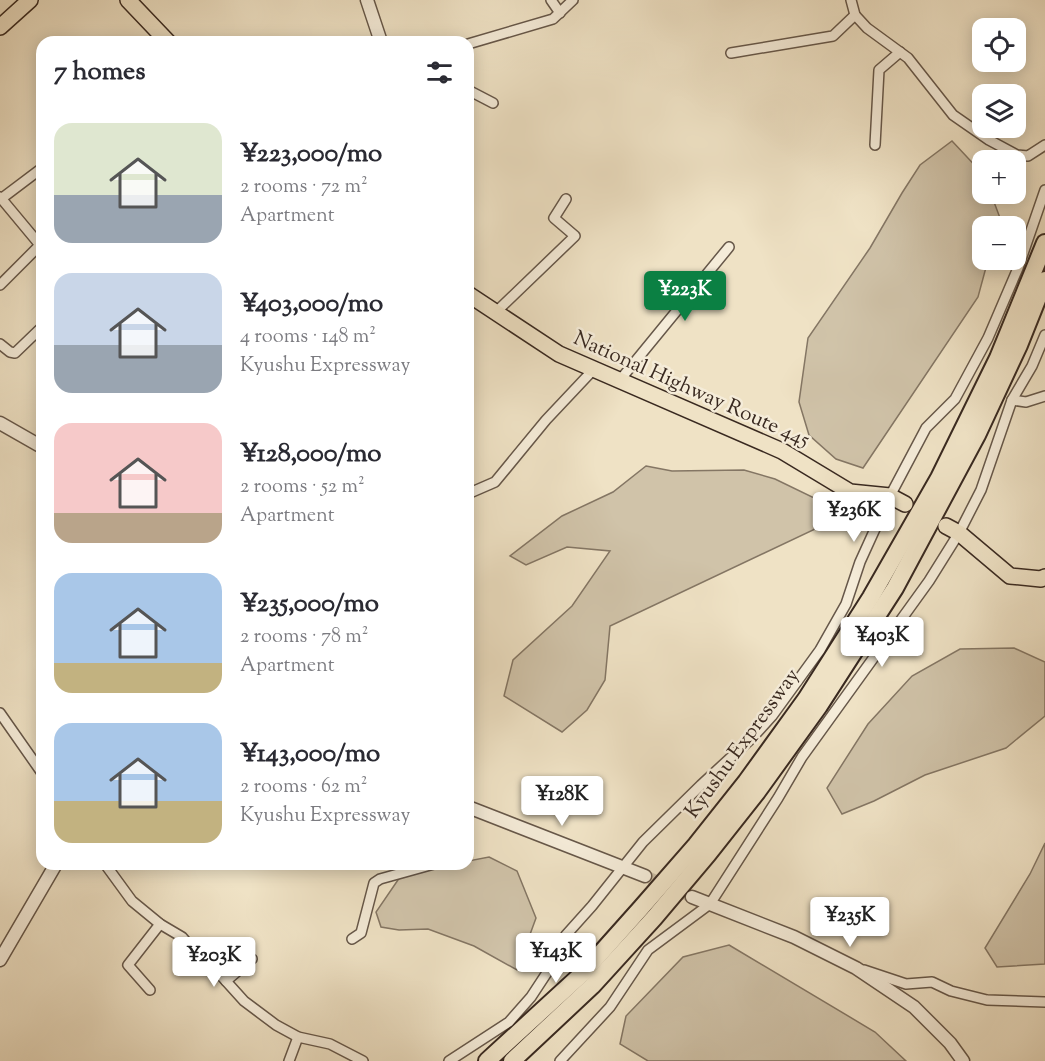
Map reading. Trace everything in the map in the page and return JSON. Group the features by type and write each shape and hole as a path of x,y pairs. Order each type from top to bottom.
{"highway":[{"path":"0,27 30,0"},
{"path":"128,0 162,36"},
{"name":"Kyushu Expressway","path":"488,1061 583,973 641,908 696,845 746,782 806,699 871,597 939,478 998,358 1045,243"},
{"name":"Kyushu Expressway","path":"512,1061 592,986 654,918 757,792 819,706 895,588 972,446 1019,345 1045,280"},
{"name":"National Highway Route 445","path":"474,298 559,354 782,451 850,492 890,496 904,504"},
{"path":"952,530 1010,576 1041,579 1045,577"}],"street":[{"path":"366,0 379,36"},
{"path":"551,0 560,13"},
{"path":"474,42 553,19 573,0"},
{"path":"851,0 855,15 867,28 908,58 953,115 989,140 1017,155 1028,156 1045,145"},
{"path":"731,53 832,36 855,15"},
{"path":"875,145 879,70 900,52"},
{"path":"474,93 493,103"},
{"path":"36,172 1,198 36,241"},
{"path":"449,1061 508,1022 531,997 554,962 566,935 623,866 643,842 753,737 772,716 820,650 846,604 860,562 890,496 926,428 955,399 988,338 1018,268 1045,189"},
{"path":"496,312 575,236 554,218 566,200"},
{"path":"620,381 729,247"},
{"path":"0,285 36,252"},
{"path":"0,344 15,353 36,333"},
{"path":"560,1061 610,1007 648,950 710,904 802,757 929,581 952,530 981,490 1012,400 1032,366 1045,335"},
{"path":"474,491 495,482 500,477 546,420 594,369"},
{"path":"1012,400 1026,402 1045,396"},
{"path":"0,423 36,444"},
{"path":"0,713 36,764"},
{"path":"474,809 645,876"},
{"path":"0,960 52,870"},
{"path":"109,870 132,901 160,924 182,937 244,1001 276,1026 298,1037 330,1044 363,1061"},
{"path":"352,939 361,933 374,883 380,879 412,870"},
{"path":"692,897 794,937 856,968 914,1007 950,1043 963,1061"},
{"path":"150,990 128,966 160,924"},
{"path":"226,981 252,959"},
{"path":"856,968 906,984 932,982 951,991 987,1000 1045,1002"},
{"path":"289,1061 298,1037"}],"shaded area":[{"path":"952,141 972,162 972,204 995,204 999,216 972,216 972,270 985,270 978,297 863,468 836,459 809,435 799,402 808,338 870,248 920,165"},
{"path":"646,466 672,471 744,470 775,479 837,509 830,522 610,626 605,680 587,710 562,732 504,696 513,660 572,606 610,551 567,547 526,565 510,556 562,516 613,492"},
{"path":"1014,648 1045,662 1045,716 1006,748 925,775 874,801 842,814 827,788 868,724 912,676 960,649"},
{"path":"1045,843 1045,964 997,967 985,948 1030,874"},
{"path":"489,857 517,871 536,918 517,970 474,946 428,929 399,930 381,927 376,912 400,877 427,870 474,870 474,860"},
{"path":"729,945 875,1032 906,1061 648,1061 620,1044 626,1016 683,957"}],"tunnel":[{"path":"645,876 692,897"}]}
